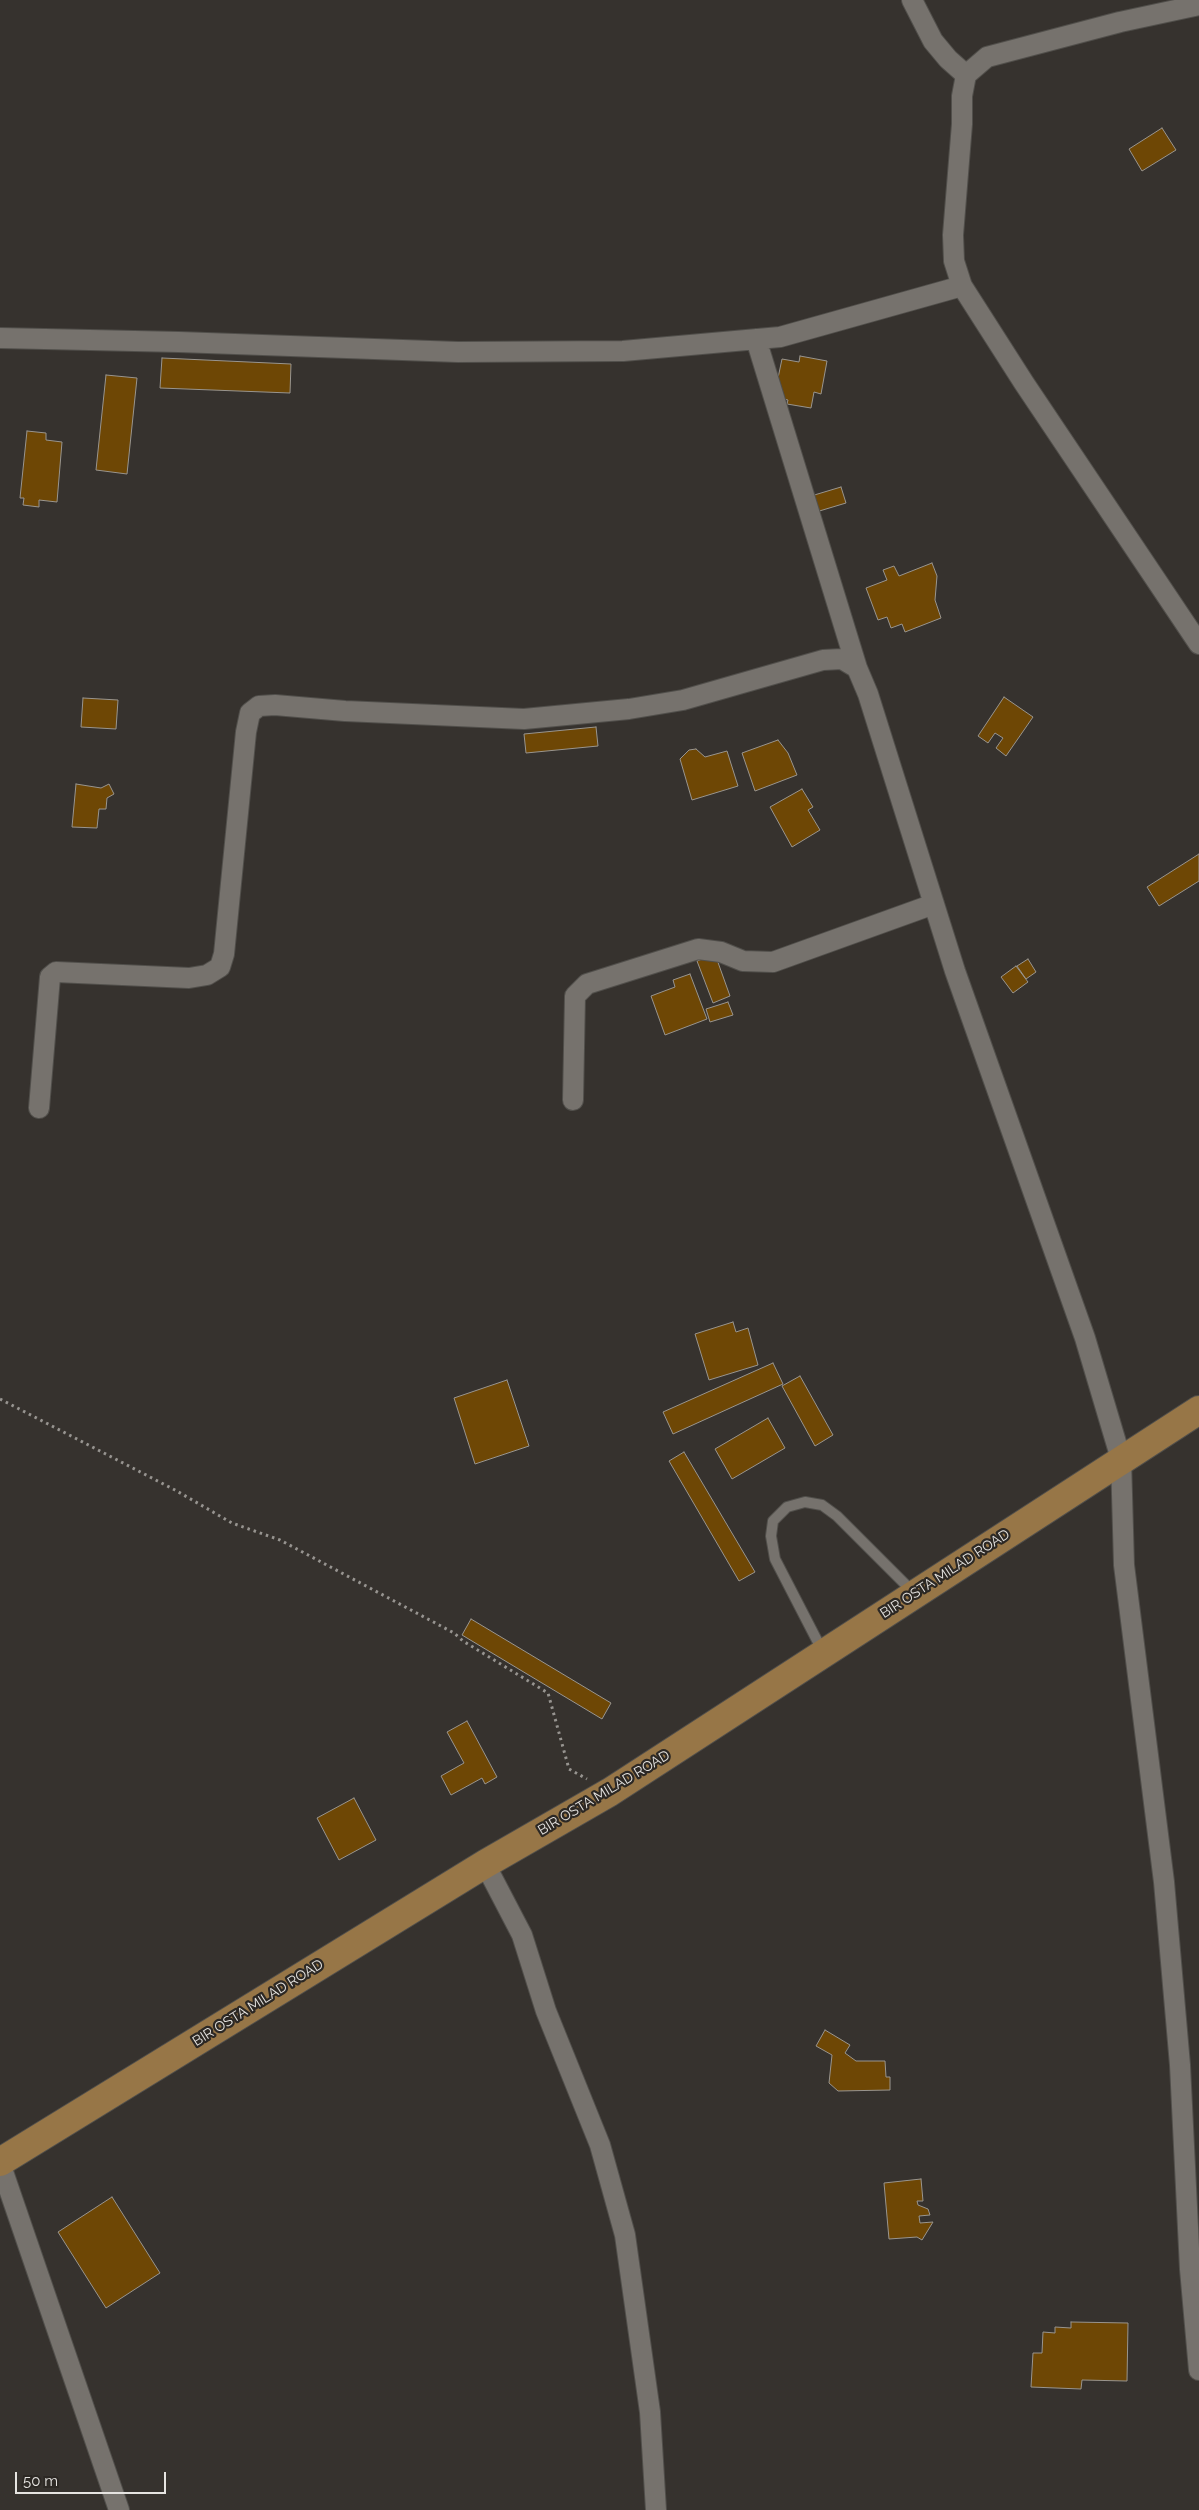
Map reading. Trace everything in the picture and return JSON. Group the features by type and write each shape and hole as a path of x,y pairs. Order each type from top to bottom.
{"main road":[{"name":"BIR OSTA MILAD ROAD","path":"0,2162 485,1864 610,1792 1199,1410"}],"street":[{"path":"912,0 933,41 948,59 966,75"},
{"path":"1199,5 1120,22 987,57 966,75 962,96 962,124 953,235 954,261 962,286 1024,383 1199,644"},
{"path":"0,338 458,352 623,350 780,337 962,286"},
{"path":"756,339 857,668 868,694 955,971 1085,1338 1121,1459 1124,1565 1190,2096 1190,2269 1199,2370"},
{"path":"38,1108 50,977 56,972 189,978 207,975 220,967 224,954 246,732 250,713 259,706 275,705 345,711 524,720 629,709 683,700 823,660 842,659 857,668"},
{"path":"573,1100 575,996 587,984 698,949 720,952 743,961 773,962 934,904"},
{"path":"485,1864 522,1935 546,2011 600,2145 625,2235 650,2412 656,2510"},
{"path":"0,2162 119,2510"}],"lane":[{"path":"823,1653 775,1559 771,1536 773,1521 787,1507 805,1502 822,1505 837,1516 914,1594"}],"path":[{"path":"0,1399 175,1490 232,1523 280,1540 454,1633 463,1641 548,1694 569,1769 610,1792"}],"building":[{"path":"1162,128 1176,150 1142,171 1129,149"},
{"path":"800,356 827,361 821,394 814,392 811,408 787,404 788,400 774,397 782,359 799,362"},
{"path":"162,358 291,364 290,393 160,388"},
{"path":"106,375 137,378 127,474 96,470"},
{"path":"27,431 46,433 46,440 62,442 57,502 39,500 39,507 23,505 24,498 20,498"},
{"path":"841,487 846,503 816,512 811,496"},
{"path":"932,563 937,576 935,600 941,618 905,632 902,624 891,628 887,617 878,620 866,588 887,580 883,570 894,566 899,576"},
{"path":"1004,697 1033,717 1006,756 996,748 1003,738 995,733 988,743 978,736"},
{"path":"83,698 118,700 116,729 81,727"},
{"path":"596,727 598,746 526,753 524,734"},
{"path":"778,740 788,753 797,775 755,791 742,753"},
{"path":"696,749 705,757 727,751 738,786 692,800 680,759 689,750"},
{"path":"76,784 101,788 109,784 114,794 107,798 106,809 99,809 97,828 72,827"},
{"path":"802,789 813,807 808,810 820,830 792,847 770,807"},
{"path":"1199,854 1199,881 1159,906 1147,887"},
{"path":"715,954 730,996 713,1003 697,961"},
{"path":"1028,959 1036,972 1026,979 1017,966"},
{"path":"1016,966 1028,982 1013,993 1001,977"},
{"path":"690,974 707,1019 665,1035 651,996 675,987 673,980"},
{"path":"728,1002 733,1015 710,1022 706,1009"},
{"path":"733,1322 736,1332 748,1328 758,1365 709,1380 695,1334"},
{"path":"773,1363 783,1384 673,1434 663,1412"},
{"path":"800,1376 833,1435 815,1446 782,1386"},
{"path":"507,1380 529,1446 475,1464 454,1398"},
{"path":"768,1418 785,1448 732,1479 715,1449"},
{"path":"684,1452 755,1572 739,1581 669,1461"},
{"path":"471,1619 611,1703 602,1719 462,1635"},
{"path":"467,1721 497,1777 485,1784 482,1778 451,1795 441,1776 464,1763 447,1732"},
{"path":"354,1798 376,1840 339,1860 317,1818"},
{"path":"825,2030 850,2045 845,2053 856,2061 885,2061 886,2077 890,2077 890,2090 838,2091 829,2083 832,2055 816,2046"},
{"path":"921,2179 923,2201 917,2201 918,2205 928,2209 930,2215 919,2216 920,2223 933,2222 922,2240 917,2237 889,2239 884,2183"},
{"path":"112,2197 160,2273 106,2308 58,2232"},
{"path":"1071,2322 1128,2323 1127,2381 1082,2380 1081,2389 1031,2387 1033,2353 1042,2353 1043,2332 1055,2333 1055,2327 1071,2328"}]}
